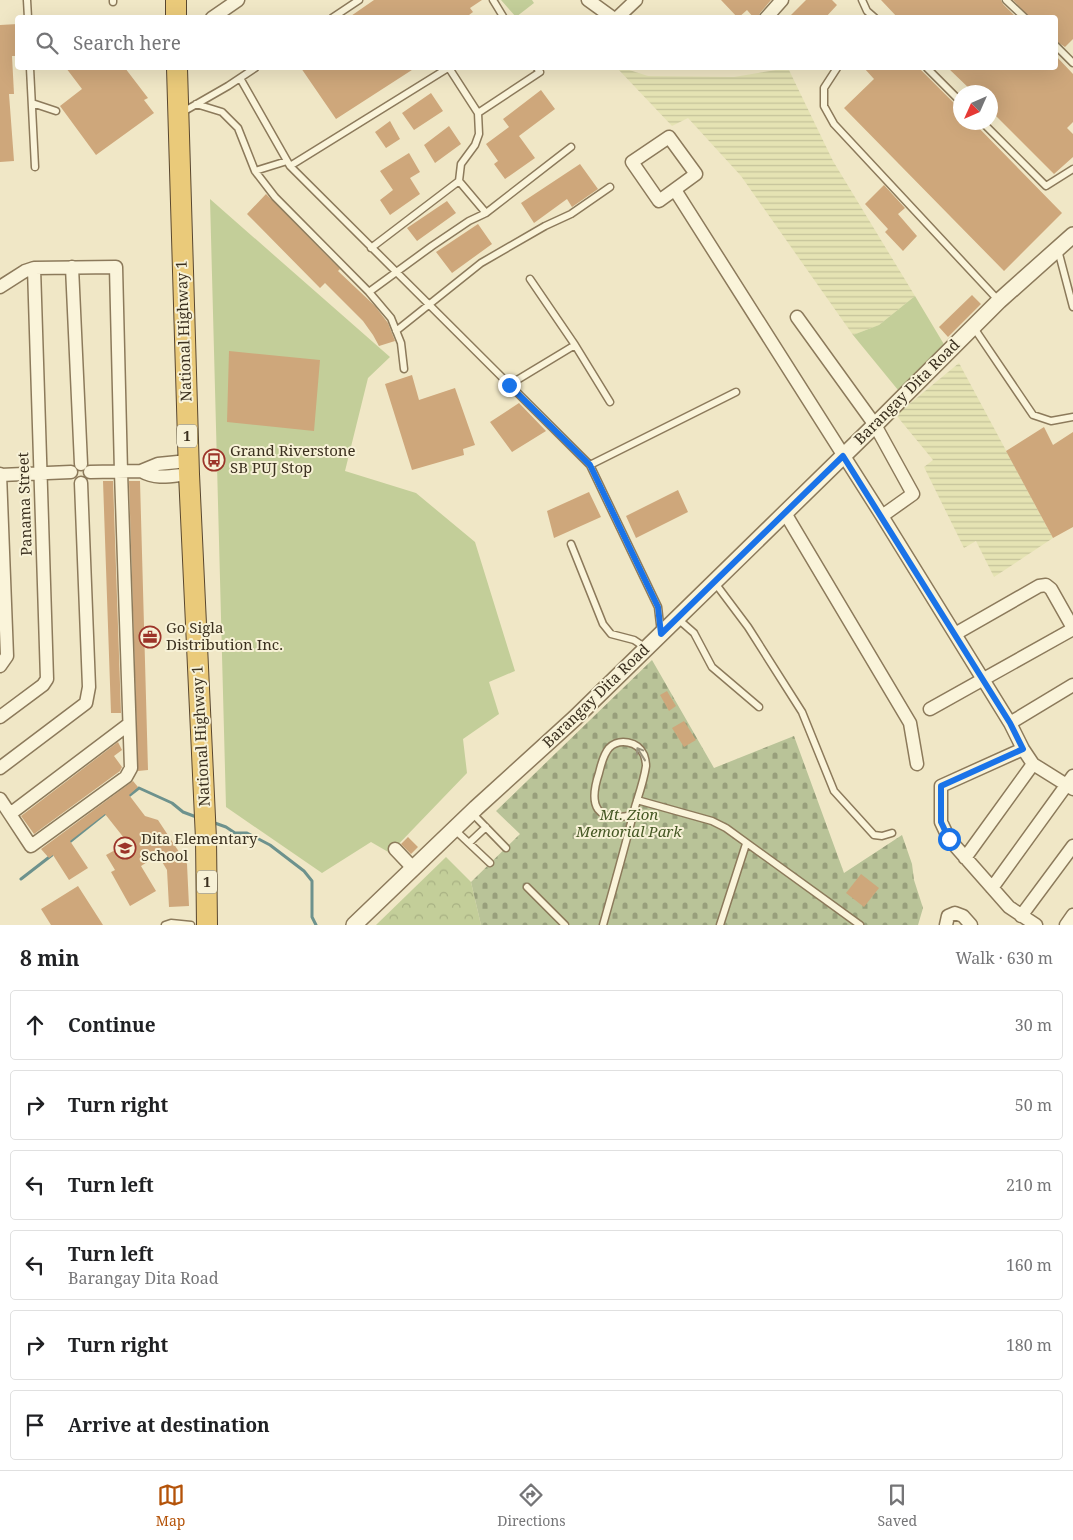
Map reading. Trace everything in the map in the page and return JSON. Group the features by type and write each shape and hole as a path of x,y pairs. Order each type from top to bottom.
{"highway":[{"path":"176,0 176,15"},
{"name":"National Highway 1","path":"177,70 188,468 206,839 207,925"}],"street":[{"path":"216,15 238,0"},
{"path":"588,0 610,15"},
{"path":"618,15 636,0"},
{"path":"769,15 782,0"},
{"path":"669,137 696,174 674,190 659,201 632,162 669,137"},
{"path":"674,190 882,516 1010,723 1033,764 1071,783 992,888"},
{"name":"Barangay Dita Road","path":"354,925 471,812 575,718 999,301 1073,235"},
{"path":"72,267 81,469"},
{"path":"0,287 25,271 34,268 116,267 120,472 131,768 126,777 31,846 0,799"},
{"name":"Panama Street","path":"0,717 43,685 47,679 34,268"},
{"path":"797,317 875,425 913,494 882,516"},
{"path":"0,666 7,656 0,474 81,469 120,472 141,471 158,464 188,468"},
{"path":"0,768 86,703 89,687 81,482 76,481 72,477 81,469"},
{"path":"785,513 910,723 917,764"},
{"path":"930,709 1073,628 1051,589 1046,586 1039,586 955,634"},
{"path":"1010,723 1073,685"},
{"path":"10,814 129,724"},
{"path":"1023,749 941,786 941,822 949,839 1009,907 1036,925"},
{"path":"965,858 1033,764"},
{"path":"1021,916 1073,846"},
{"path":"395,849 413,868"},
{"path":"946,925 948,916 955,913 963,916 971,925"},
{"path":"1066,925 1073,915"}],"lane":[{"path":"27,0 28,15"},
{"path":"336,15 359,0"},
{"path":"493,0 502,15"},
{"path":"862,0 867,11 872,15"},
{"path":"1006,0 1022,15"},
{"path":"1058,48 1072,60"},
{"path":"30,70 35,167"},
{"path":"178,115 253,70"},
{"path":"255,171 288,164 446,70"},
{"path":"371,248 459,181 461,164 475,145 479,134 478,113 450,70"},
{"path":"478,113 540,72 538,70"},
{"path":"835,70 824,88 824,106 834,124 999,301"},
{"path":"928,70 953,94"},
{"path":"240,78 288,164 590,465 658,607 661,634"},
{"path":"32,103 56,111"},
{"path":"196,104 222,112 238,128 255,171 275,197 369,292 391,318 401,343 404,369"},
{"path":"990,130 1046,186 1073,169"},
{"path":"369,292 469,221 486,213 572,147"},
{"path":"459,181 486,213"},
{"path":"396,331 481,263 545,226 571,214 610,187"},
{"path":"1058,249 1073,307"},
{"path":"530,279 575,345 610,402"},
{"path":"973,327 1033,415 1051,421 1073,417"},
{"path":"509,385 575,345"},
{"path":"590,465 736,392"},
{"path":"571,544 603,624 611,634 634,640 646,648"},
{"path":"714,582 748,627 802,712 834,791 874,835 882,836 892,833"},
{"path":"677,619 694,632 712,667 758,707"},
{"path":"604,925 646,767 641,750 632,744 621,742 615,744 604,756 594,788 595,802 600,812 605,815 620,818 633,815"},
{"path":"637,800 712,821 726,828 860,925"},
{"path":"471,812 506,848"},
{"path":"469,843 486,827"},
{"path":"454,829 490,864"},
{"path":"720,925 746,844"},
{"path":"527,887 565,925"},
{"path":"165,925 171,923 191,925"}],"shaded area":[{"path":"619,70 629,70 648,76 734,77 776,70 789,70 833,161 915,296 879,325 853,335 741,176 688,118 672,126"},
{"path":"959,363 1053,538 994,577 976,541 964,548 924,467 933,460 896,415"}],"green space":[{"path":"501,0 532,0 534,3 519,15 514,15"},
{"path":"210,199 390,357 368,378 345,471 416,493 475,542 515,671 489,682 499,714 463,739 467,773 390,853 371,842 322,873 226,807"},
{"path":"915,296 945,346 898,390 853,335 879,325"},
{"name":"Mt. Zion Memorial Park","path":"652,660 714,768 794,736 844,873 902,835 912,864 914,880 923,908 918,925 481,925 471,882 520,834 496,811"},
{"path":"446,857 471,882 481,925 376,925"}],"building":[{"path":"374,0 482,0 470,8 473,12 469,15 352,15"},
{"path":"721,0 771,0 759,15 751,15 747,10 741,15 735,15"},
{"path":"806,0 832,0 837,5 828,15 791,15"},
{"path":"881,0 1001,0 1014,15 895,15"},
{"path":"1013,0 1073,0 1073,39 1065,47 1058,42 1058,15 1027,15"},
{"path":"15,24 15,56 12,56 14,94 9,94 14,161 0,162 0,25"},
{"path":"1058,58 1073,74 1073,122 1067,128 1073,134 1073,157 1054,174 998,118 998,85 966,85 950,70 1058,70"},
{"path":"68,70 127,70 148,98 144,100 154,113 96,155 60,106 82,89"},
{"path":"302,70 412,70 336,119"},
{"path":"866,70 921,70 953,102 953,130 981,130 1062,213 1004,271 844,108 874,79"},
{"path":"541,90 555,109 519,136 535,158 505,179 494,164 498,161 486,144 509,127 503,119"},
{"path":"431,93 443,111 414,130 402,113"},
{"path":"390,121 400,139 386,148 375,132"},
{"path":"449,126 461,144 435,163 424,145"},
{"path":"409,153 420,172 410,178 420,194 390,215 380,200 393,190 380,171"},
{"path":"580,164 598,189 572,207 567,199 534,223 521,203"},
{"path":"884,185 905,208 898,214 917,236 903,251 885,232 888,229 865,204"},
{"path":"266,194 340,269 338,271 375,306 388,323 395,341 379,346 363,321 325,283 320,288 247,214"},
{"path":"447,201 456,213 417,241 407,228"},
{"path":"478,224 492,244 452,273 436,252"},
{"path":"972,295 981,304 948,337 939,327"},
{"path":"229,351 320,360 314,431 227,422"},
{"path":"412,375 419,400 455,388 475,445 463,449 464,455 412,470 385,384"},
{"path":"519,403 546,431 512,452 490,422"},
{"path":"1044,427 1053,445 1073,432 1073,527 1053,538 1006,451"},
{"path":"103,481 113,481 121,713 111,713"},
{"path":"129,481 140,481 148,770 138,771"},
{"path":"678,490 688,512 636,538 626,516"},
{"path":"589,492 601,517 554,538 547,511"},
{"path":"667,691 676,706 669,711 660,695"},
{"path":"684,721 696,740 684,747 672,728"},
{"path":"118,742 122,750 114,756 122,767 120,771 34,834 21,816"},
{"path":"133,781 138,787 129,795 145,816 158,820 187,864 189,906 169,907 167,870 158,855 141,866 156,891 130,906 111,872 115,870 106,855 128,843 105,814 70,841 88,868 69,880 53,855 49,858 41,849"},
{"path":"408,837 418,847 411,854 401,844"},
{"path":"861,874 879,888 864,907 846,893"},
{"path":"78,886 103,925 51,925 41,909"}],"waterway":[{"path":"126,798 139,788 172,803 183,812 199,818"},
{"path":"67,844 107,812"},
{"path":"212,822 226,827 235,833 247,833 270,845 304,871 312,881 312,917 316,925"},
{"path":"21,879 52,855"}],"place":[{"name":"Grand Riverstone SB PUJ Stop","path":"214,460"},
{"name":"Go Sigla Distribution Inc.","path":"150,637"},
{"name":"Dita Elementary School","path":"125,848"}],"route":[{"path":"509,385 590,465 658,607 661,634 843,456 1010,723 1023,749 941,786 941,822 949,839"}]}
